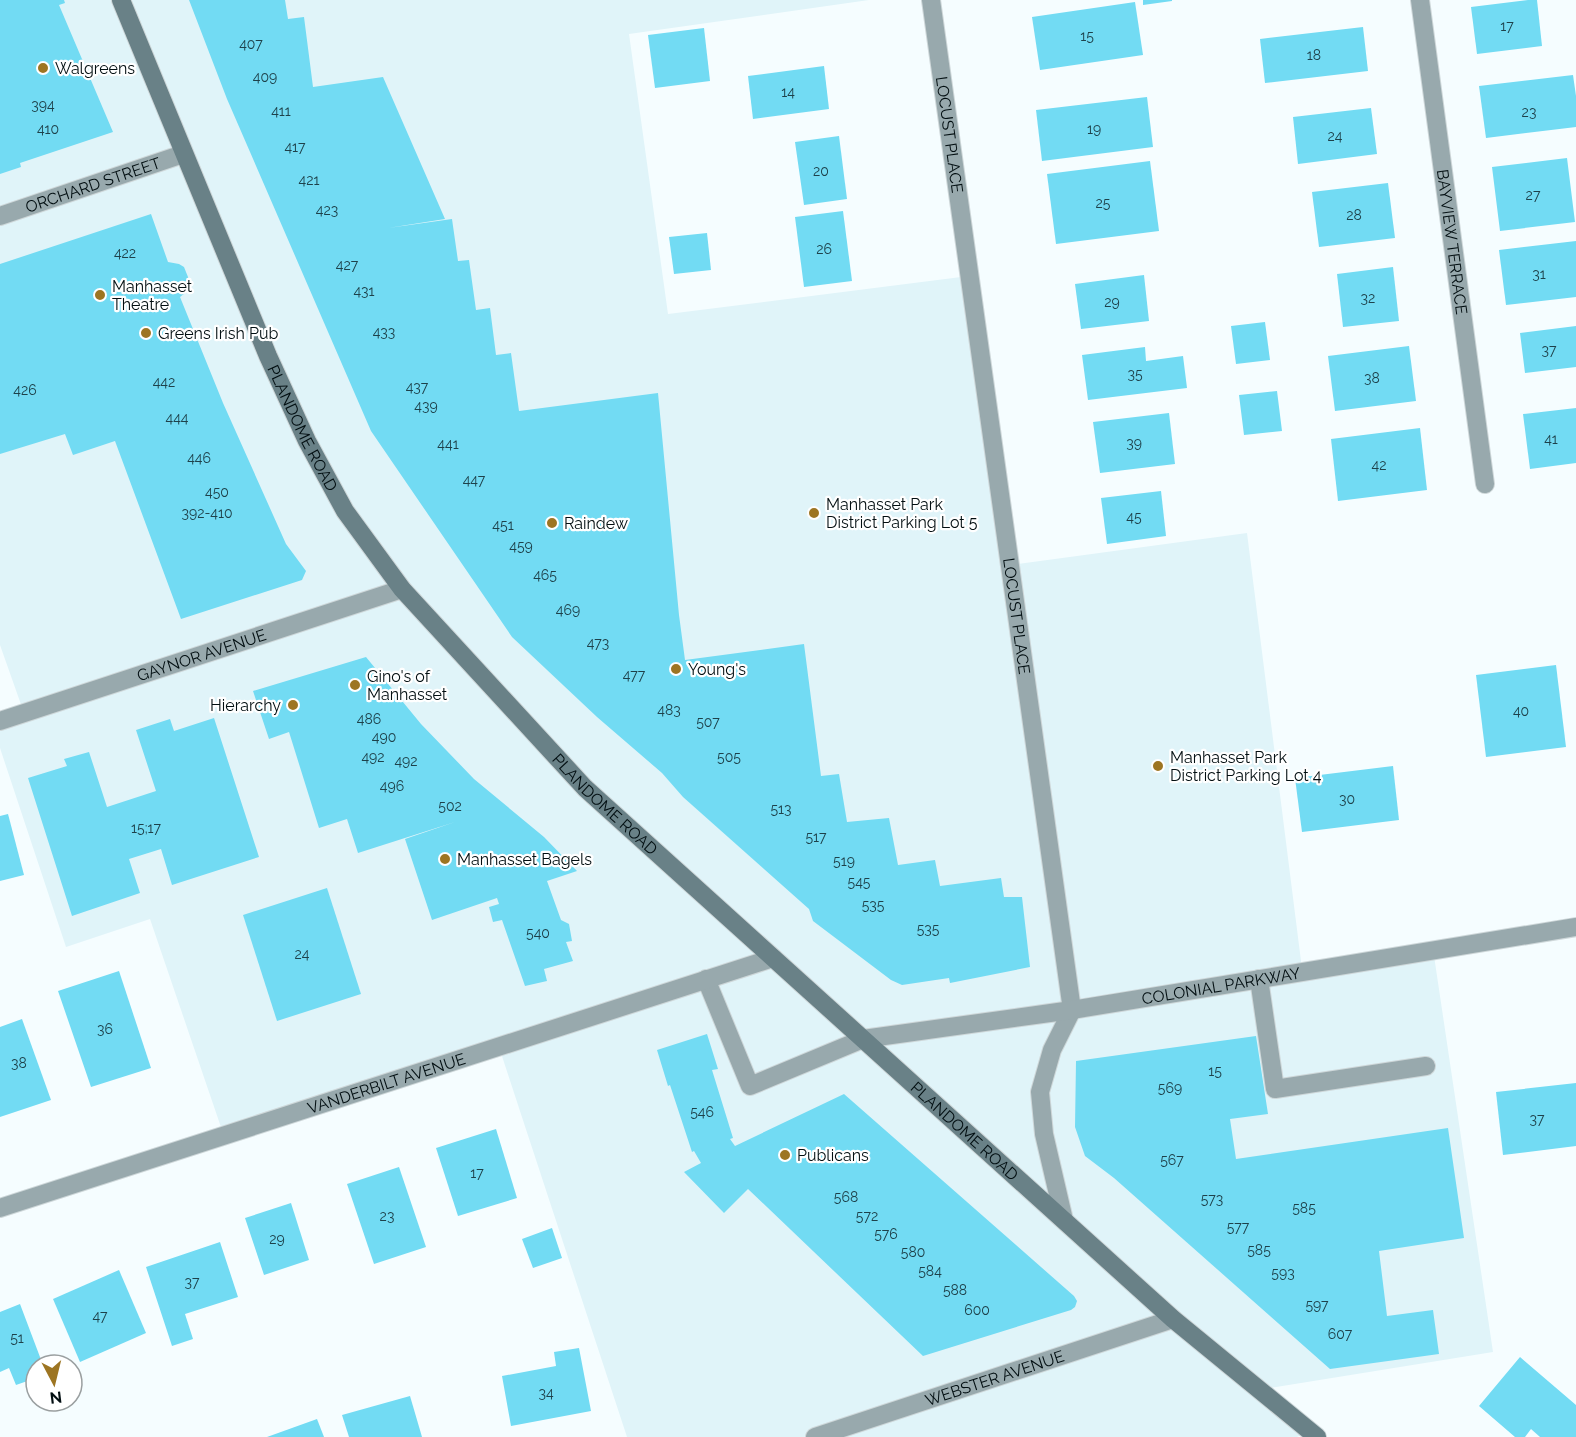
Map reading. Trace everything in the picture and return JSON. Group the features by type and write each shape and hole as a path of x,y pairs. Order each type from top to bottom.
{"main road":[{"name":"PLANDOME ROAD","path":"121,0 268,356 307,441 345,511 402,589 585,788 1173,1319 1317,1437"}],"street":[{"name":"BAYVIEW TERRACE","path":"1420,0 1485,484"},
{"name":"LOCUST PLACE","path":"932,3 1072,1010"},
{"name":"ORCHARD STREET","path":"0,216 183,154"},
{"name":"GAYNOR AVENUE","path":"0,721 402,589"},
{"name":"COLONIAL PARKWAY","path":"706,979 750,1086 863,1039 1072,1010 1576,927"},
{"name":"VANDERBILT AVENUE","path":"0,1208 773,958"},
{"path":"1259,979 1275,1089 1426,1066"},
{"path":"1064,1220 1044,1134 1040,1092 1052,1050 1072,1010"},
{"name":"WEBSTER AVENUE","path":"815,1437 1173,1319"}],"shaded area":[{"path":"0,0 869,0 629,34 668,314 969,276 1010,565 1247,533 1302,969 1433,949 1493,1352 1257,1390 1309,1431 1297,1437 627,1437 499,1047 224,1136 150,919 66,947 0,748 0,721 24,713 0,645"}],"building":[{"name":"Walgreens","path":"0,0 64,0 65,3 59,5 113,132 20,163 21,167 0,174"},
{"path":"189,0 285,0 288,19 304,17 313,87 383,77 445,219 388,228 452,219 458,261 469,260 476,310 490,308 496,355 511,353 519,411 658,393 685,660 804,644 821,776 839,774 847,822 889,818 898,865 935,860 940,886 1001,878 1004,897 1022,897 1030,967 950,983 949,978 902,985 891,980 813,921 809,909 683,797 662,773 597,717 512,637 371,431 227,99"},
{"path":"1143,0 1172,0 1172,1 1143,5"},
{"path":"1537,0 1542,46 1477,54 1471,7"},
{"path":"1135,2 1143,55 1040,70 1032,17"},
{"path":"1363,27 1368,71 1265,83 1260,39"},
{"path":"704,28 710,81 655,88 648,35"},
{"path":"824,66 829,109 753,119 748,76"},
{"path":"1573,75 1576,127 1486,138 1479,86"},
{"path":"1147,97 1153,147 1042,161 1036,110"},
{"path":"1371,108 1377,154 1298,164 1293,117"},
{"path":"839,136 847,199 804,205 795,142"},
{"path":"1567,158 1575,222 1500,231 1492,167"},
{"path":"1150,161 1159,231 1056,244 1047,174"},
{"path":"1388,183 1395,238 1319,247 1312,192"},
{"path":"843,211 852,281 804,287 795,217"},
{"path":"151,214 168,262 184,267 190,282 185,293 180,297 223,403 286,544 306,571 302,580 181,619 115,441 73,455 65,434 0,454 0,264"},
{"path":"707,233 711,270 674,274 669,237"},
{"path":"1576,241 1576,297 1506,305 1499,250"},
{"path":"1393,267 1399,321 1343,327 1337,274"},
{"path":"1144,275 1149,321 1081,329 1075,284"},
{"path":"1265,322 1270,360 1236,364 1231,326"},
{"path":"1576,326 1576,367 1525,373 1520,333"},
{"path":"1409,346 1416,401 1335,411 1328,356"},
{"path":"1145,347 1146,361 1183,356 1187,388 1088,400 1082,355"},
{"path":"1277,391 1282,431 1244,435 1239,395"},
{"path":"1576,408 1576,463 1530,469 1523,414"},
{"path":"1169,413 1175,464 1100,473 1093,422"},
{"path":"1420,428 1427,490 1338,501 1331,439"},
{"path":"1161,491 1166,536 1107,544 1101,498"},
{"path":"366,657 421,724 474,779 544,837 577,871 547,881 561,920 569,924 572,941 566,942 573,961 544,969 547,981 525,986 502,920 493,922 489,907 499,904 497,898 432,920 405,839 455,822 358,853 347,819 319,828 289,732 269,739 253,691"},
{"path":"1556,665 1566,747 1486,757 1476,675"},
{"path":"214,718 259,857 172,885 161,849 129,859 140,893 72,916 28,778 67,766 64,759 89,752 107,807 156,791 136,730 170,719 174,731"},
{"path":"1393,766 1399,820 1302,832 1295,778"},
{"path":"8,814 24,875 0,881 0,816"},
{"path":"327,888 361,994 277,1021 243,915"},
{"path":"119,971 151,1068 91,1087 58,991"},
{"path":"22,1019 51,1100 0,1117 0,1027"},
{"path":"707,1034 718,1069 712,1070 733,1138 730,1139 735,1146 844,1094 1074,1296 1077,1301 1075,1307 923,1356 748,1189 724,1213 684,1172 701,1163 694,1151 692,1152 657,1050"},
{"path":"1256,1036 1268,1114 1230,1119 1236,1159 1448,1128 1464,1238 1379,1251 1387,1316 1433,1310 1439,1354 1330,1369 1114,1178 1085,1156 1075,1127 1076,1061"},
{"path":"1576,1083 1576,1146 1503,1155 1496,1092"},
{"path":"496,1129 517,1198 458,1216 436,1148"},
{"path":"399,1167 426,1247 374,1264 347,1184"},
{"path":"291,1203 309,1260 264,1275 245,1218"},
{"path":"552,1228 562,1258 533,1268 522,1239"},
{"path":"220,1242 238,1297 185,1314 193,1339 172,1346 146,1267"},
{"path":"119,1270 146,1333 84,1360 84,1353 76,1353 53,1299"},
{"path":"20,1304 38,1353 24,1353 24,1382 16,1385 9,1368 0,1372 0,1312"},
{"path":"579,1348 591,1411 511,1426 502,1376 556,1366 554,1352"},
{"path":"1520,1357 1576,1405 1576,1437 1540,1437 1531,1429 1525,1437 1515,1437 1479,1406"},
{"path":"410,1396 422,1437 349,1437 342,1415"},
{"path":"317,1419 324,1437 267,1437"}],"place":[{"name":"Walgreens","path":"43,68"},
{"name":"Manhasset Theatre","path":"100,295"},
{"name":"Greens Irish Pub","path":"146,333"},
{"name":"Manhasset Park District Parking Lot 5","path":"814,513"},
{"name":"Raindew","path":"552,523"},
{"name":"Young's","path":"676,669"},
{"name":"Gino's of Manhasset","path":"355,685"},
{"name":"Hierarchy","path":"293,705"},
{"name":"Manhasset Park District Parking Lot 4","path":"1158,766"},
{"name":"Manhasset Bagels","path":"445,859"},
{"name":"Publicans","path":"785,1155"}]}
